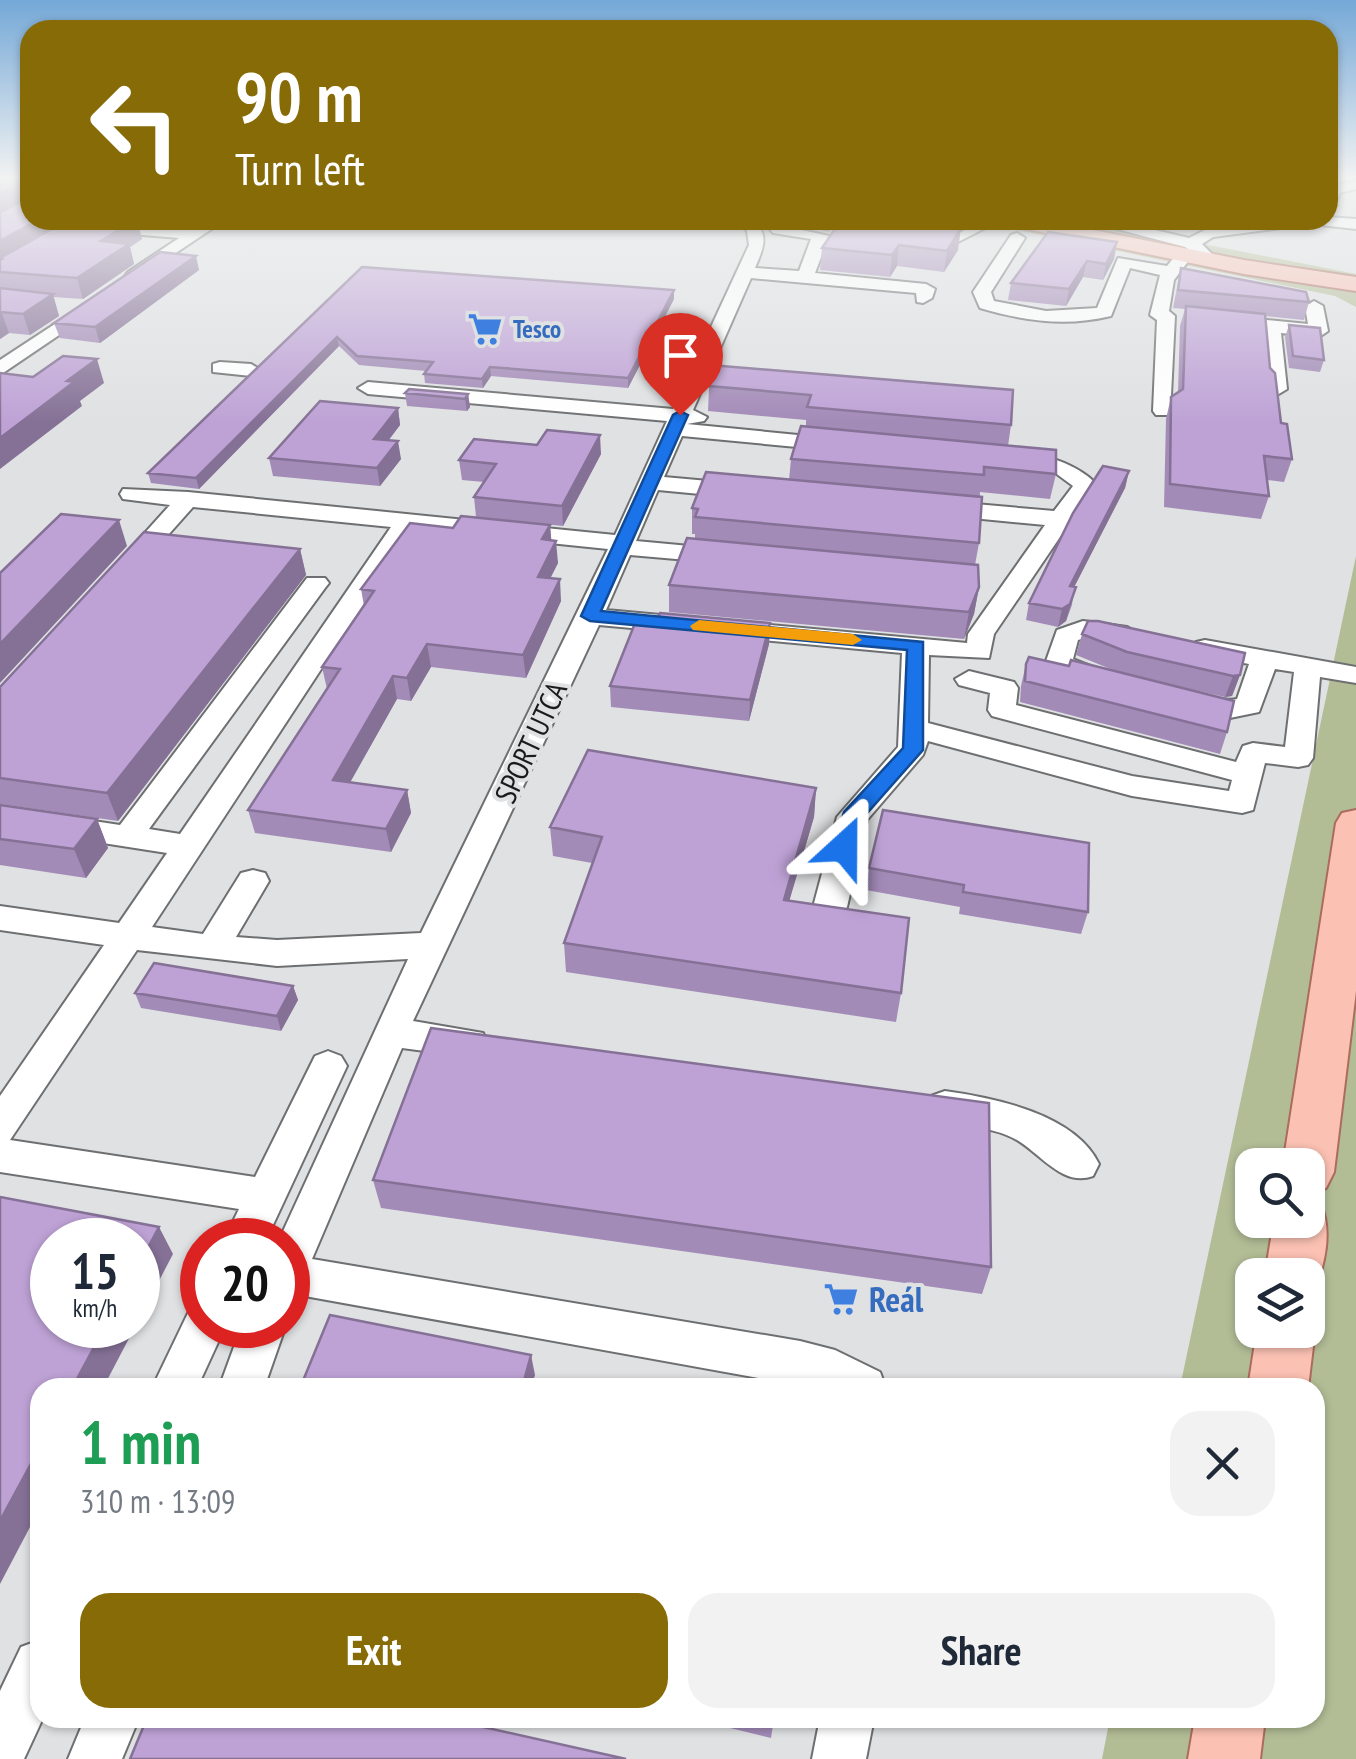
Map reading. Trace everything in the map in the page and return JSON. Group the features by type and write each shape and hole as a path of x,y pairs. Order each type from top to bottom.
{"main road":[{"path":"1191,258 1356,284"},
{"path":"1244,267 1356,297"},
{"path":"1311,1148 1356,823"},
{"path":"1279,1378 1284,1348"},
{"path":"1224,1759 1229,1728"}],"street":[{"path":"0,368 161,258"},
{"name":"SPORT UTCA","path":"309,1218 390,1032 590,616 750,258"},
{"path":"805,277 816,258"},
{"path":"999,258 982,292 986,304 1074,320 1105,312 1124,262 1170,258"},
{"path":"1182,258 1165,278 1159,315 1319,331 1314,306"},
{"path":"744,272 922,287"},
{"path":"52,305 102,298"},
{"path":"1163,411 1183,317"},
{"path":"1271,326 1276,389"},
{"path":"220,368 250,370"},
{"path":"368,388 862,440"},
{"path":"590,616 980,652 981,634 1085,484 1060,466 998,450"},
{"path":"649,482 766,493"},
{"path":"131,494 742,557 748,542"},
{"path":"107,588 188,499"},
{"path":"923,507 1061,519"},
{"path":"0,1128 408,521"},
{"path":"978,582 1015,585"},
{"path":"128,837 316,583"},
{"path":"289,620 337,626"},
{"path":"1132,687 1058,661 1072,631 1160,640 1356,675"},
{"path":"830,908 852,817 913,750 916,646"},
{"path":"1169,696 1239,710 1249,706 1265,657"},
{"path":"914,728 1132,786 1242,803 1253,752 1298,758 1308,664"},
{"path":"969,679 1004,688 1002,710 1248,776"},
{"path":"193,747 250,753"},
{"path":"0,818 192,846"},
{"path":"212,948 253,880"},
{"path":"0,918 212,948 277,952 434,944"},
{"path":"390,1032 509,1048"},
{"path":"256,1218 328,1066"},
{"path":"904,1101 1003,1114 1036,1128 1079,1164"},
{"path":"0,1154 266,1196"},
{"path":"310,1278 800,1362 846,1378"},
{"path":"179,1378 193,1348"},
{"path":"244,1378 255,1348"},
{"path":"0,1749 30,1687"},
{"path":"95,1759 108,1728"},
{"path":"839,1759 845,1728"}],"green space":[{"path":"1152,258 1275,258 1356,274 1356,307 1335,296"},
{"path":"1356,556 1356,1759 1102,1759 1108,1728 1325,1728 1325,1378 1182,1378"}],"building":[{"path":"107,258 77,278 0,272 2,259"},
{"path":"151,258 193,258 95,327 54,323"},
{"path":"1029,258 1109,258 1106,264 1087,261 1069,289 1011,283"},
{"name":"Tesco","path":"362,267 674,290 628,378 490,367 482,379 424,374 433,362 357,356 337,337 196,478 148,473"},
{"path":"1181,268 1306,292 1309,302 1178,290"},
{"path":"0,288 53,294 23,314 0,312"},
{"path":"1186,306 1265,314 1270,368 1275,373 1281,423 1287,424 1292,459 1264,456 1269,496 1170,484 1171,397 1183,389"},
{"path":"1289,325 1320,328 1324,360 1293,356"},
{"path":"63,356 97,359 67,381 74,382 0,438 0,373 33,377"},
{"path":"710,365 1013,390 1011,425 807,407 811,395 709,386"},
{"path":"409,389 468,394 465,399 405,393"},
{"path":"320,401 398,408 374,439 398,441 377,468 269,458"},
{"path":"801,426 1056,450 1056,474 984,467 984,475 791,459"},
{"path":"547,430 600,435 562,506 474,497 496,464 459,460 474,439 537,445"},
{"path":"1103,466 1129,471 1070,586 1076,587 1070,604 1062,609 1029,603 1073,513"},
{"path":"706,472 982,497 979,543 695,517 698,509 692,508"},
{"path":"61,514 119,520 0,644 0,573"},
{"path":"461,516 550,525 542,539 556,541 538,577 560,579 523,655 427,644 407,678 393,676 333,780 407,790 386,829 248,810 340,669 322,667 374,591 361,589 410,523 453,528"},
{"path":"144,532 300,549 107,793 0,778 0,687"},
{"path":"687,538 978,565 979,587 969,612 669,585"},
{"path":"660,613 770,623 750,700 610,686 637,618 657,620"},
{"path":"1088,621 1245,653 1240,675 1127,652 1082,634"},
{"path":"1029,657 1069,666 1071,660 1234,701 1227,732 1025,681"},
{"path":"588,750 816,788 784,900 909,918 901,993 564,943 602,837 550,827"},
{"path":"0,805 97,819 74,849 0,839"},
{"path":"883,810 1089,843 1088,912 963,892 964,885 869,868"},
{"path":"154,963 293,986 277,1016 135,993"},
{"path":"431,1028 989,1103 991,1267 373,1180"},
{"path":"0,1197 111,1218 30,1218 30,1348 94,1348 77,1378 30,1378 30,1466 0,1521"},
{"path":"330,1315 531,1355 525,1378 304,1378"},
{"path":"143,1728 488,1728 626,1759 130,1759"}],"slow traffic":[{"path":"699,626 853,640"}],"place":[{"name":"Tesco","path":"485,329"},
{"name":"Reál","path":"841,1299"}],"route":[{"path":"680,415 590,616 916,646 913,750 852,817 844,847"}]}
